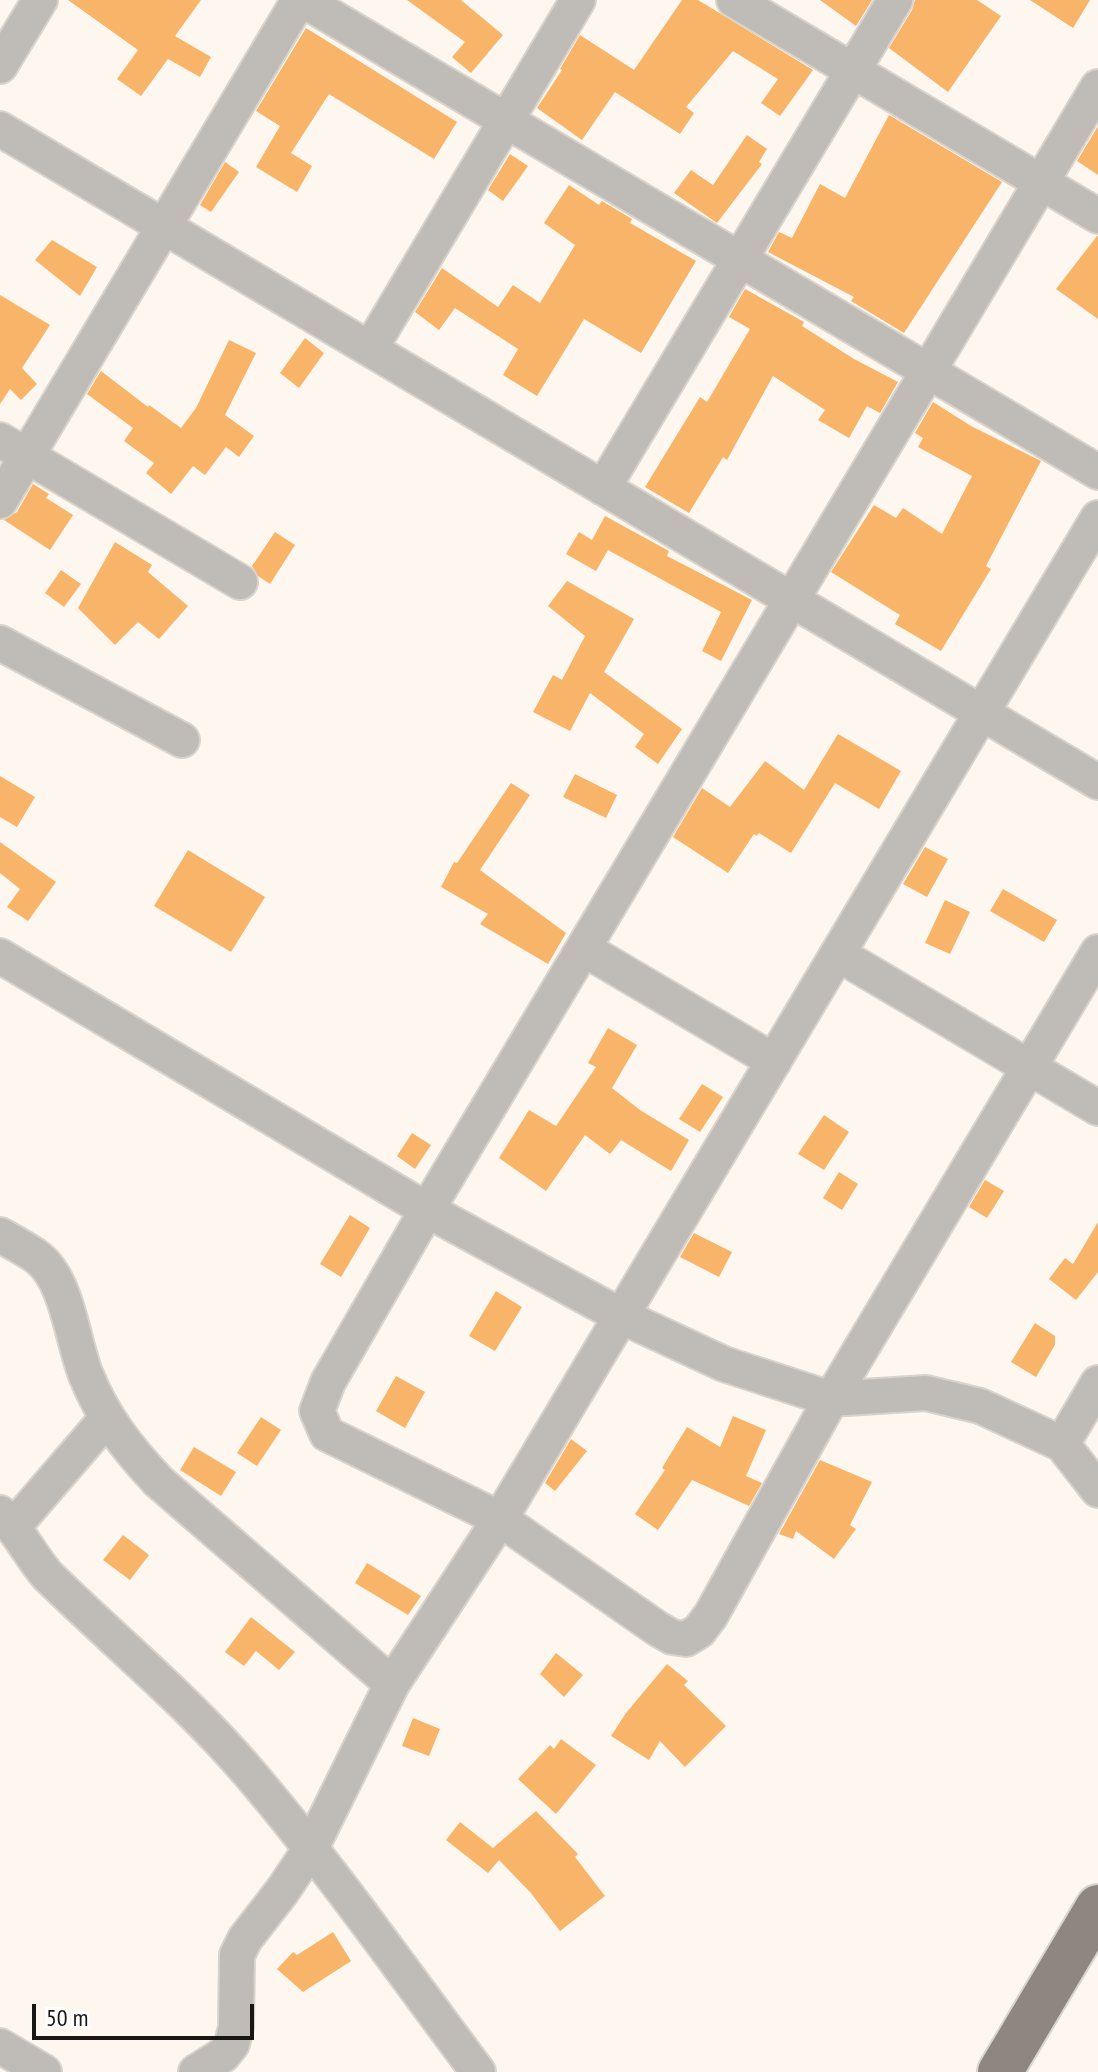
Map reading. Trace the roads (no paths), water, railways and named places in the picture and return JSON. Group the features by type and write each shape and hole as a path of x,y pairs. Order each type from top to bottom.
{"main road":[{"path":"1000,2072 1098,1907"}],"street":[{"path":"0,66 40,0"},
{"path":"0,501 13,448 164,226 301,0 1098,472"},
{"path":"370,349 578,0"},
{"path":"734,0 1098,216"},
{"path":"603,488 895,0"},
{"path":"1098,87 427,1210 328,1382 317,1411 327,1434 500,1519 672,1637 686,1639 699,1631 711,1615 831,1399 1098,952"},
{"path":"0,129 1098,782"},
{"path":"13,448 240,582"},
{"path":"196,2072 223,2055 232,2044 236,2027 237,1955 245,1939 311,1848 392,1684 500,1519 1098,518"},
{"path":"0,643 182,740"},
{"path":"584,949 774,1061"},
{"path":"838,954 1098,1108"},
{"path":"0,956 427,1210 621,1316 724,1364 831,1399 926,1393 980,1406 1062,1444 1098,1490"},
{"path":"0,1235 39,1258 54,1276 85,1374 107,1418 132,1453 158,1481 392,1684"},
{"path":"1062,1444 1098,1383"},
{"path":"107,1418 7,1520 47,1575 187,1708 249,1772 311,1848 478,2072"},
{"path":"0,2046 44,2072"}]}
